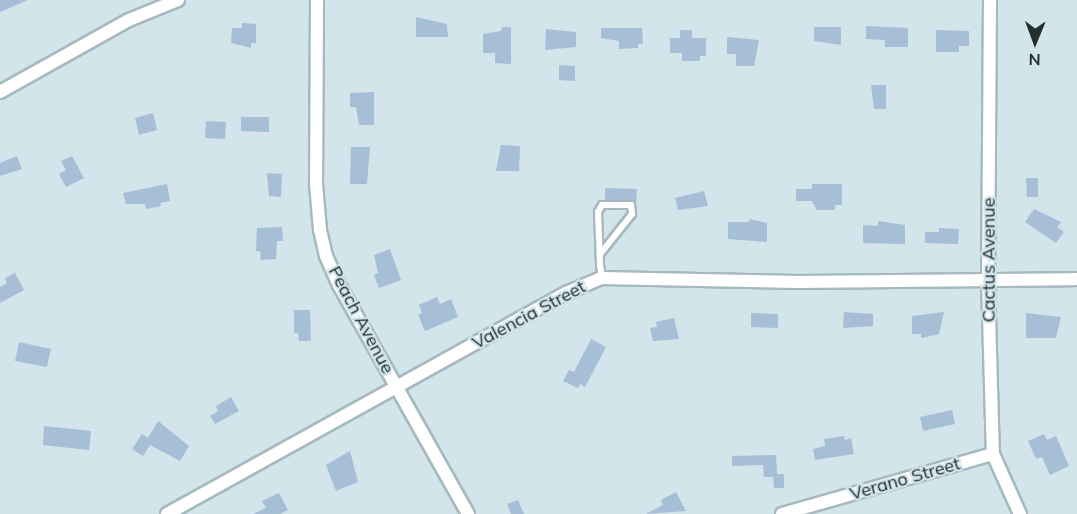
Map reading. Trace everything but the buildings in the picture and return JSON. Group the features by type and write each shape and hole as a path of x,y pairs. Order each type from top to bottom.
{"street":[{"path":"0,92 129,20 178,0"},
{"name":"Peach Avenue","path":"317,0 315,137 320,230 339,285 468,514"},
{"name":"Cactus Avenue","path":"990,0 988,279 993,454 1020,514"},
{"name":"Valencia Street","path":"167,514 580,286 602,278 798,282 1077,279"},
{"name":"Verano Street","path":"782,514 993,454"}],"lane":[{"path":"601,253 632,214 631,205 602,205 598,212 602,278"}]}
